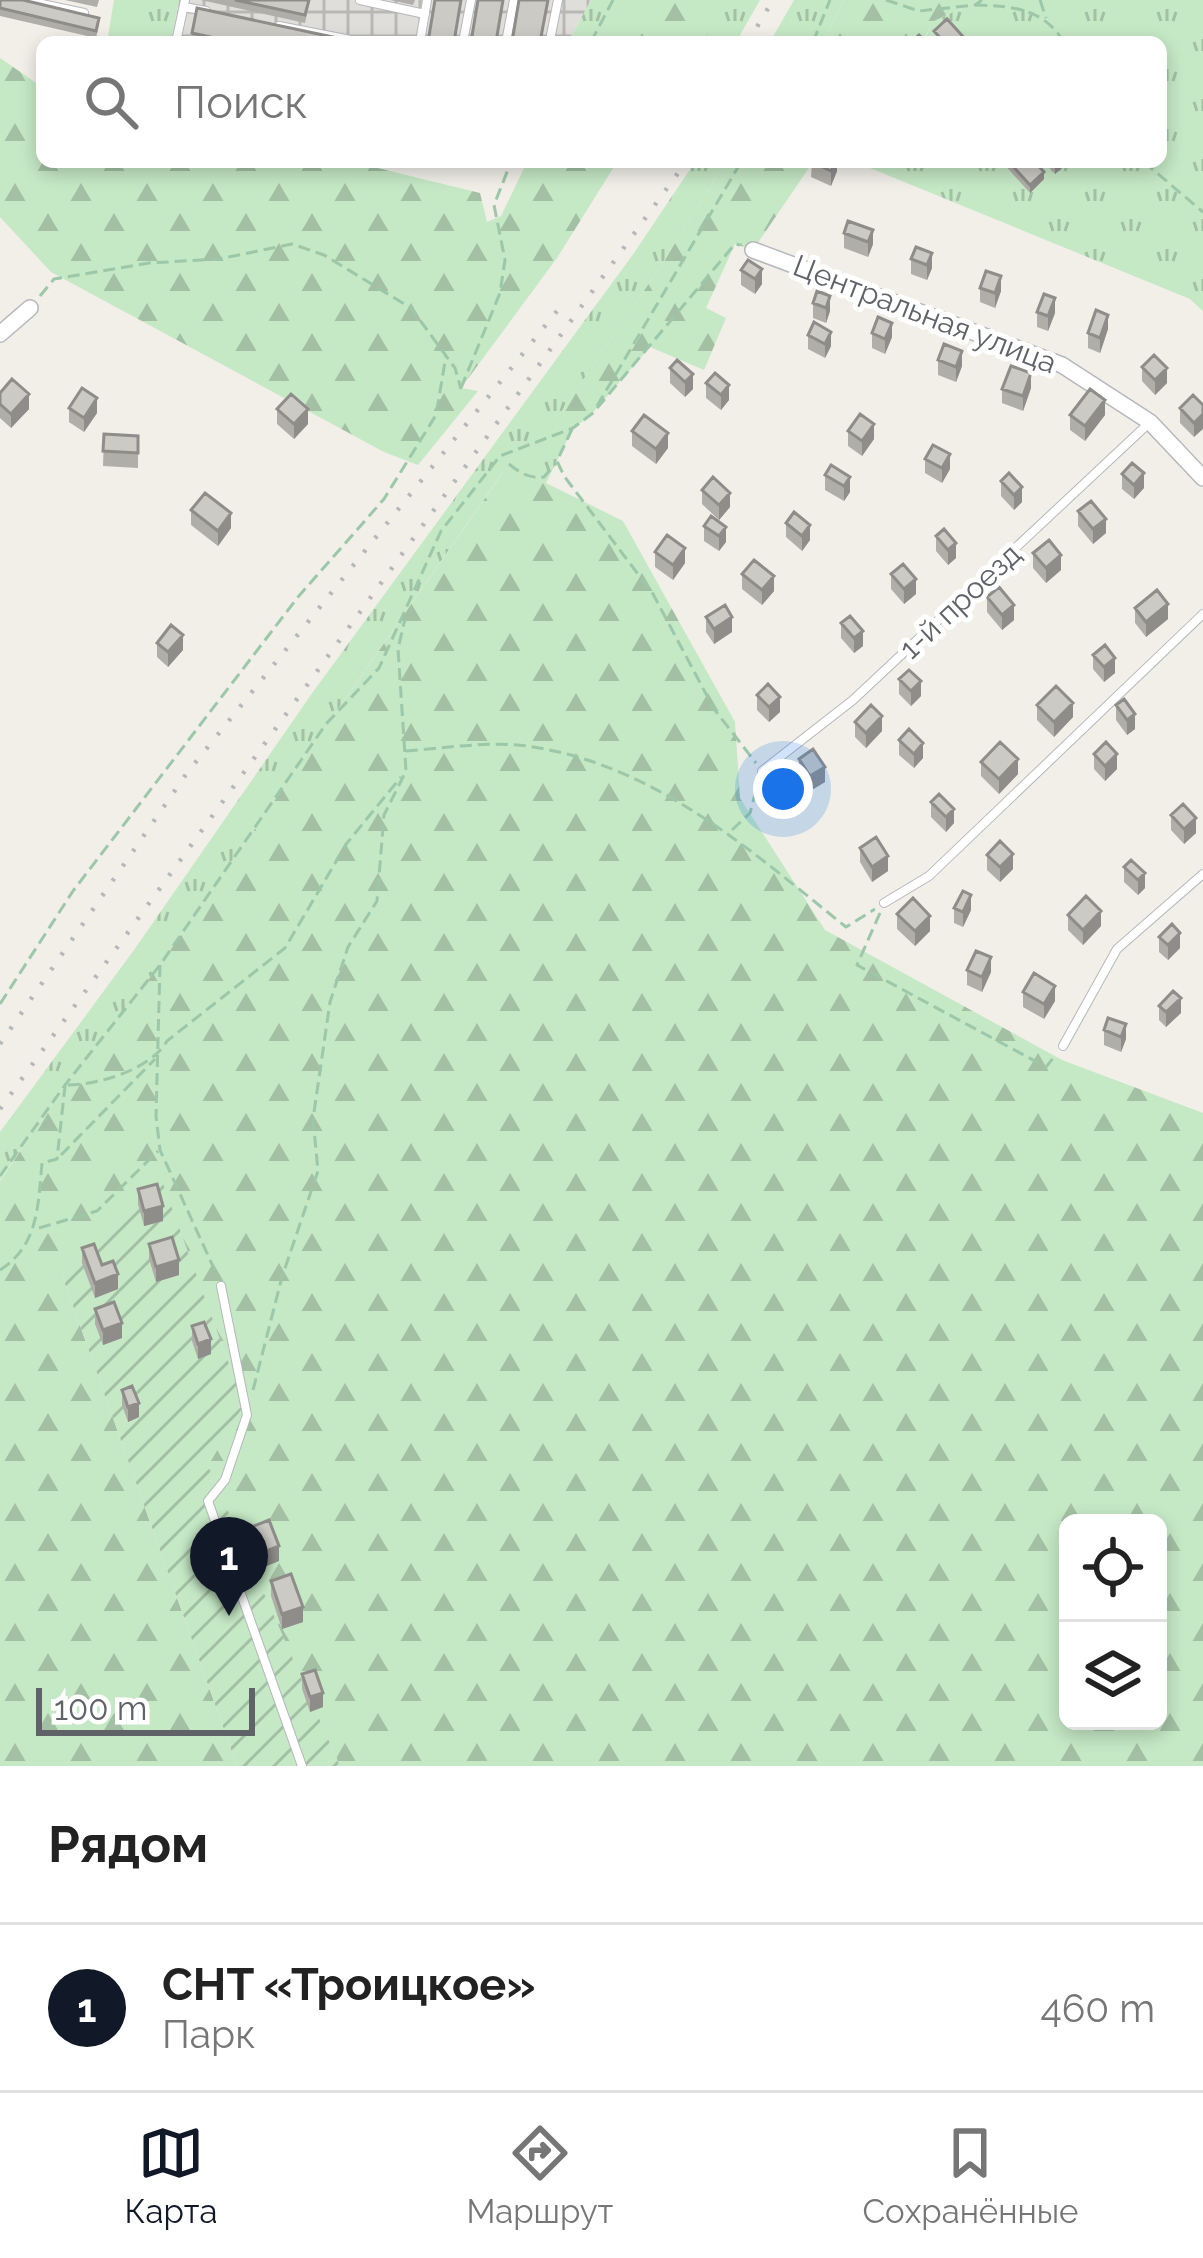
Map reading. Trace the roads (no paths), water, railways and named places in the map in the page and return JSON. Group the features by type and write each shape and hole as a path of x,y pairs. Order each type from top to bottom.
{"street":[{"name":"Центральная улица","path":"753,250 1062,365 1150,422 1203,478"},
{"path":"0,334 30,308"}],"lane":[{"path":"24,0 84,13"},
{"path":"360,0 424,14"},
{"path":"421,36 427,0"},
{"path":"465,36 471,0"},
{"path":"507,36 514,0"},
{"path":"551,35 558,0"},
{"path":"177,36 184,3 228,16"},
{"path":"272,25 330,36"},
{"name":"1-й проезд","path":"762,771 853,700 1150,422"},
{"path":"884,903 929,876 1203,614"},
{"path":"1063,1046 1118,949 1203,874"},
{"path":"221,1286 247,1415 225,1480 208,1501 302,1766"}],"railway":[{"path":"752,36 773,0"},
{"path":"0,1109 682,168"},
{"path":"0,1044 187,773 565,301"}],"place":[{"name":"СНТ «Троицкое»","path":"229,1616"}]}
